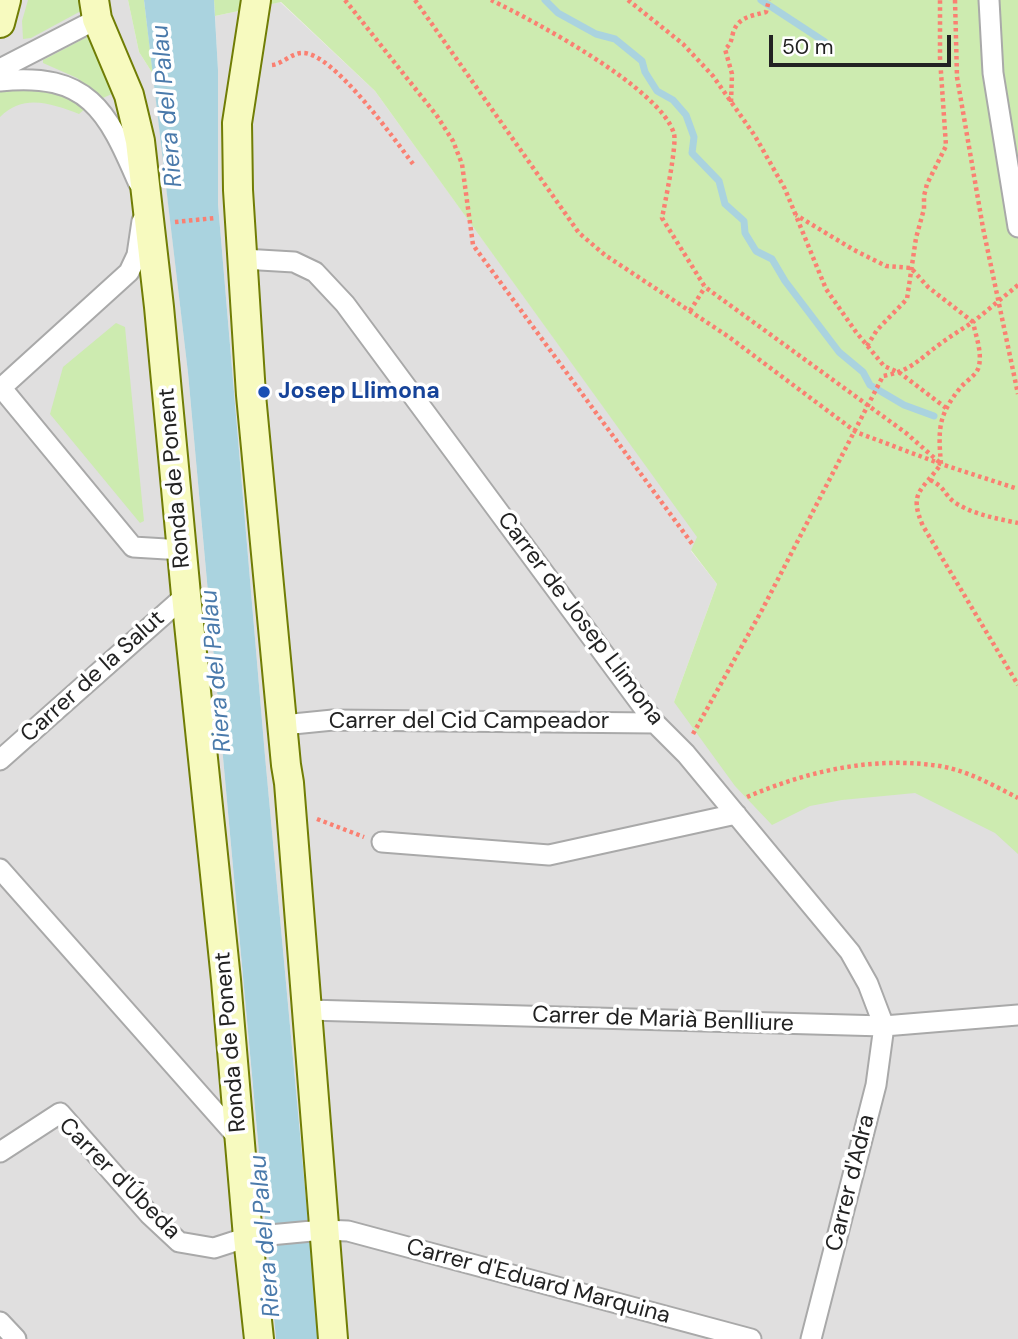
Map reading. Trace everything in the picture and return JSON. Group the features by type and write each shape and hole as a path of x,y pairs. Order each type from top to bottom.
{"main road":[{"path":"0,23 6,0"},
{"path":"256,0 237,123 238,190 251,395 291,808 333,1339"},
{"name":"Ronda de Ponent","path":"96,9 129,95 140,141 156,274 225,967 259,1339"}],"street":[{"path":"989,0 993,73 1018,227"},
{"path":"0,69 96,9"},
{"path":"0,81 39,79 56,82 86,97 99,108 117,133 145,198 137,255 128,272 0,387 133,547 183,550"},
{"name":"Carrer de Josep Llimona","path":"243,259 294,262 314,272 345,303 655,723 739,807 850,952 868,984 884,1026"},
{"name":"Carrer de la Salut","path":"0,760 186,595"},
{"name":"Carrer del Cid Campeador","path":"283,725 333,720 655,723"},
{"path":"382,842 550,855 739,807"},
{"path":"0,869 240,1140"},
{"name":"Carrer de Marià Benlliure","path":"307,1010 884,1026 1018,1015"},
{"name":"Carrer d'Adra","path":"811,1339 876,1085 884,1026"},
{"name":"Carrer d'Úbeda","path":"0,1152 60,1113 149,1214 178,1242 214,1248 248,1237"},
{"name":"Carrer d'Eduard Marquina","path":"248,1237 323,1230 348,1231 751,1339"},
{"path":"0,1322 16,1339"}],"path":[{"path":"345,0 437,116 453,141 462,164 473,245 693,545"},
{"path":"415,0 579,233 605,255 729,337 856,432 941,464 1018,488"},
{"path":"491,0 566,39 643,93 669,122 675,136 662,218 705,286 906,433 941,464"},
{"path":"628,0 683,44 713,76 755,136 785,189 826,289 867,346 884,366 900,373 946,408"},
{"path":"732,103 732,74 726,49 731,44 734,30 744,18 766,12 769,0"},
{"path":"867,346 877,330 907,299 927,184 946,146 940,58 940,0"},
{"path":"955,0 957,77 1018,394"},
{"path":"246,65 276,65 300,52 317,55 369,105 413,164"},
{"path":"796,215 886,266 911,268 928,286 973,322 981,354 978,370 962,385 946,408 938,431 941,464 915,500 915,508 1018,685"},
{"path":"170,222 219,217"},
{"path":"883,376 900,373 916,365 1018,285"},
{"path":"690,311 705,286"},
{"path":"691,736 762,610 856,432 883,376 884,366"},
{"path":"930,480 942,485 951,500 975,514 1018,523"},
{"path":"739,807 807,775 848,766 895,764 934,765 971,775 1018,798"},
{"path":"291,808 351,833 382,842"}],"shaded area":[{"path":"0,0 128,0 139,52 153,74 188,373 276,1339 0,1339"},
{"path":"280,2 375,91 698,537 691,551 717,584 674,702 1018,783 1018,1339 319,1339 265,756 218,204 218,70 215,16"}],"green space":[{"path":"28,0 86,1 81,11 31,38 23,39 22,21"},
{"path":"128,0 144,0 153,74 139,52"},
{"path":"214,0 1018,0 1018,854 995,833 915,793 810,806 772,825 735,786 674,702 717,584 691,550 697,537 375,91 281,2 215,16"},
{"path":"89,36 94,37 114,93 103,98 77,78 43,63 43,60"},
{"path":"15,86 62,94 86,108 79,114 48,104 28,103 9,110 0,117 0,91"},
{"path":"116,323 125,327 144,521 140,523 50,414 63,367"}],"water":[{"name":"Riera del Palau","path":"144,0 214,0 218,70 218,204 265,756 319,1339 276,1339 188,373"}],"waterway":[{"path":"545,0 558,13 596,34 615,39 642,61 645,72 657,91 673,100 686,115 694,137 692,153 719,181 725,204 744,221 745,233 756,251 772,259 785,281 839,352 863,372 870,385 904,405 934,416"},
{"path":"761,0 825,42"}],"place":[{"name":"Josep Llimona","path":"264,392"}]}
